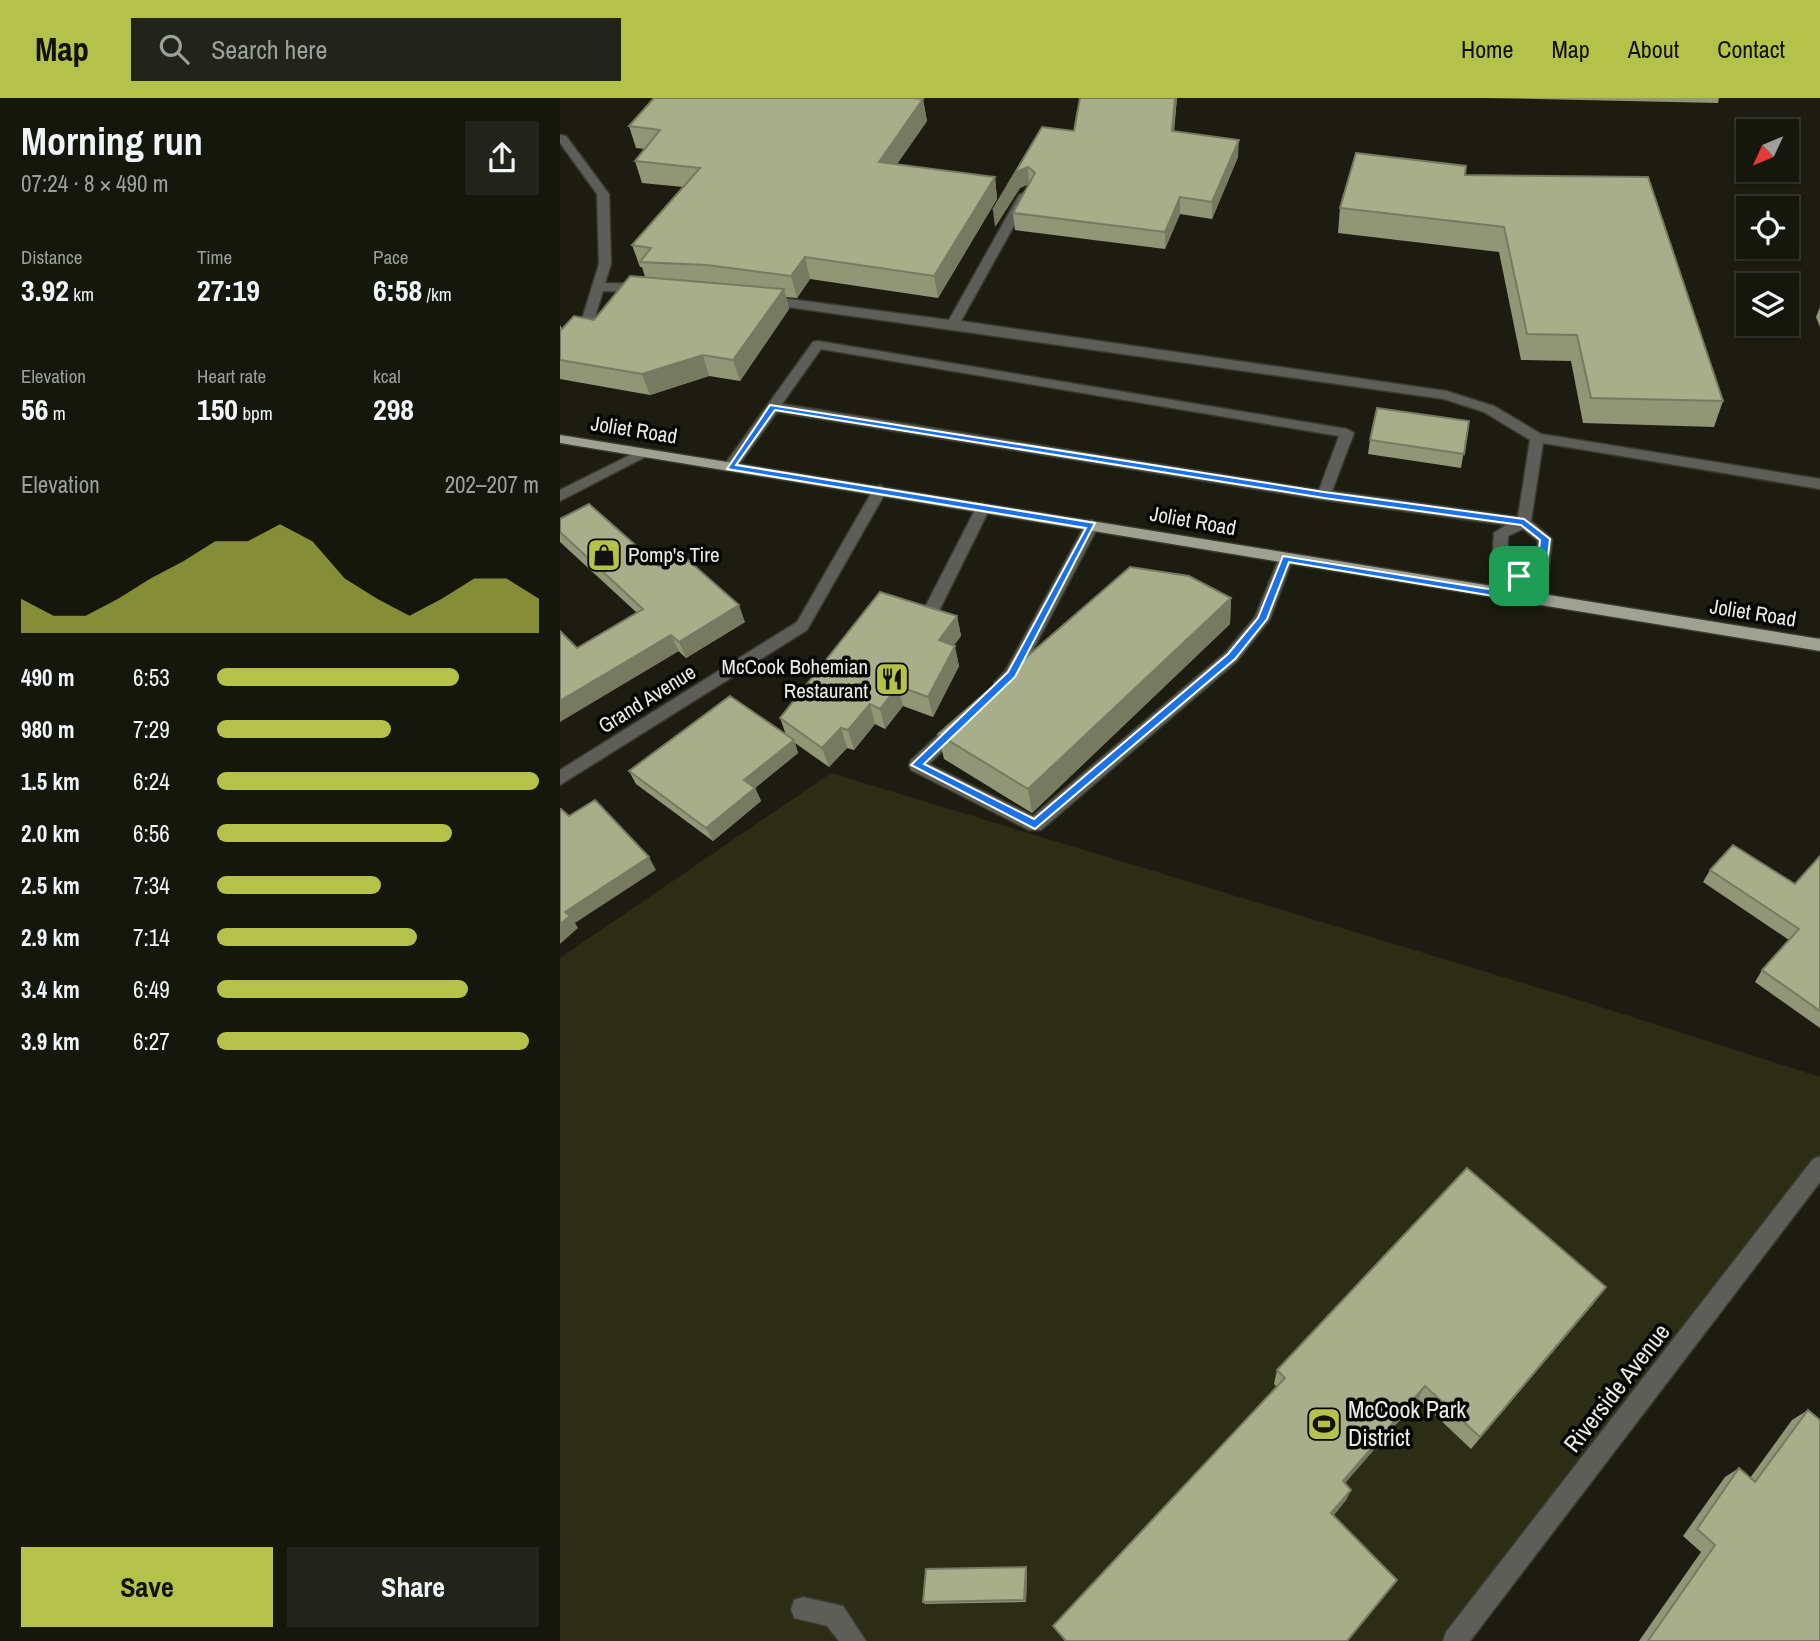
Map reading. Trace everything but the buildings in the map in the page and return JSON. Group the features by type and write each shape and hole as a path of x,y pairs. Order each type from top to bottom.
{"main road":[{"name":"Joliet Road","path":"560,439 1820,645"}],"street":[{"path":"560,349 588,320 605,264 603,194 562,138"},
{"path":"953,324 1028,189"},
{"path":"598,287 655,288"},
{"path":"756,299 953,324 1446,395 1489,409 1537,438 1820,484"},
{"path":"730,467 818,345 1347,433 1324,495"},
{"path":"773,407 1324,495 1524,523 1545,539 1541,573 1519,576 1499,567 1501,533 1524,523"},
{"path":"1524,523 1537,438"},
{"path":"560,496 642,453"},
{"name":"Grand Avenue","path":"560,778 802,626 880,490"},
{"path":"931,611 983,508"},
{"path":"993,692 1012,674 1091,525"},
{"path":"974,710 917,765 1035,825 1231,657 1262,619 1286,558"},
{"path":"1518,597 1519,576"},
{"name":"Riverside Avenue","path":"1455,1641 1820,1166"},
{"path":"803,1609 834,1615 854,1641"}],"green space":[{"path":"831,773 1582,1001 1820,1077 1820,1155 1443,1641 560,1641 560,958"}],"place":[{"name":"Pomp's Tire","path":"604,555"},
{"name":"McCook Bohemian Restaurant","path":"892,679"},
{"name":"McCook Park District","path":"1324,1424"}],"route":[{"path":"773,407 1324,495 1524,523 1545,539 1541,573 1519,576 1518,597 1286,558 1262,619 1231,657 1035,825 917,765 1012,674 1091,525 730,467 773,407"}]}
